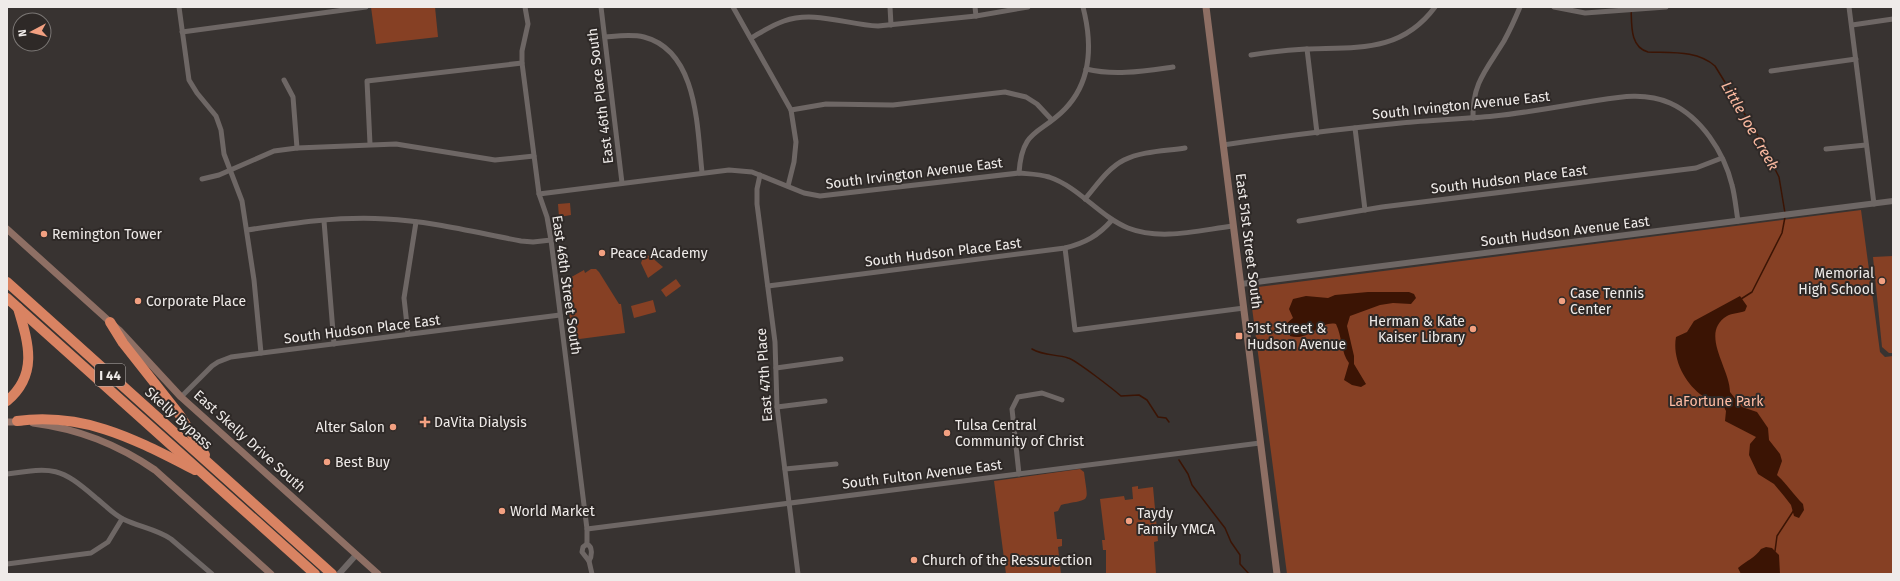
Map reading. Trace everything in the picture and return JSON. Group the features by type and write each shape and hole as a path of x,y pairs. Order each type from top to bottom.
{"highway":[{"name":"Skelly Bypass","path":"7,282 332,574"},
{"name":"Skelly Bypass","path":"7,298 312,572"},
{"path":"7,401 20,388 29,363 28,346 18,308"},
{"path":"110,322 123,343 179,414 213,467"},
{"path":"12,422 58,420 112,430 132,438 208,477"}],"main road":[{"name":"East 51st Street South","path":"1206,7 1277,574"},
{"name":"East Skelly Drive South","path":"7,229 130,341 181,397 378,574"},
{"path":"12,422 54,426 90,435 136,457 155,470 271,574"}],"street":[{"path":"179,7 189,80 197,93 216,116 221,130 224,154 242,201 247,230 261,353"},
{"name":"East 46th Street South","path":"525,7 528,24 522,51 522,63 539,194 547,217 551,240 587,529 587,544 590,545 592,555 589,561 592,574"},
{"name":"East 46th Place South","path":"601,7 622,183"},
{"path":"733,7 791,110 796,142 794,162 788,186"},
{"path":"890,7 892,25"},
{"path":"975,7 976,16"},
{"path":"751,38 785,20 801,17 811,17 863,26 892,25 976,16 1028,7"},
{"path":"1019,173 1022,153 1032,134 1064,110 1072,100 1086,69 1089,51 1088,34 1083,7"},
{"path":"1251,54 1307,49 1359,48 1385,43 1411,30 1423,21 1435,7"},
{"path":"1473,118 1474,97 1477,85 1483,71 1508,34 1520,7"},
{"path":"1554,7 1585,13 1666,7"},
{"path":"1849,7 1874,204"},
{"path":"182,32 366,8"},
{"path":"1852,25 1893,19"},
{"path":"605,37 632,35 652,40 666,48 679,63 686,74 692,96 702,172"},
{"path":"1307,49 1317,133"},
{"path":"1771,71 1856,59"},
{"path":"370,144 367,81 522,63"},
{"path":"1086,69 1117,73 1173,67"},
{"path":"284,80 293,97 297,148"},
{"path":"791,110 826,104 893,105 1005,92 1026,97 1037,104 1051,119"},
{"name":"South Irvington Avenue East","path":"1223,145 1355,128 1513,114 1624,97 1653,97 1670,103 1690,116 1705,132 1722,158 1732,185 1738,221"},
{"path":"1355,128 1365,210"},
{"path":"202,179 219,175 274,151 297,148 396,144 495,160 534,156"},
{"path":"1826,149 1866,145"},
{"path":"1085,199 1110,170 1125,159 1140,155 1185,148"},
{"name":"South Hudson Place East","path":"1298,221 1365,210 1696,168 1722,158"},
{"name":"South Irvington Avenue East","path":"539,194 702,172 729,170 760,175 804,193 820,196 1019,173 1050,178 1062,183 1112,220 1140,231 1165,234 1233,226"},
{"name":"East 47th Place","path":"760,175 757,189 757,204 768,286 776,368 777,407 798,574"},
{"name":"South Hudson Avenue East","path":"1241,284 1893,201"},
{"path":"247,230 304,222 384,218 416,222 522,241 533,242 551,240"},
{"name":"South Hudson Place East","path":"768,286 1065,248 1091,240 1103,231 1112,220"},
{"path":"324,221 334,344"},
{"path":"408,334 404,298 416,222"},
{"path":"1065,248 1075,330 1244,308"},
{"name":"South Hudson Place East","path":"181,397 218,362 231,357 560,315"},
{"path":"776,368 841,359"},
{"path":"1019,474 1012,419 1014,403 1018,397 1042,393 1062,400"},
{"path":"777,407 826,401"},
{"name":"South Fulton Avenue East","path":"587,529 1260,443"},
{"path":"785,469 836,464"},
{"path":"7,474 41,469 65,474 76,481 122,519 164,534 180,545 212,574"},
{"path":"7,564 91,553 108,542 122,519"},
{"name":"East 46th Street South","path":"587,544 583,547 582,552 584,558 589,561"},
{"path":"339,574 356,555"},
{"path":"202,574 207,569"}],"green space":[{"path":"371,7 435,7 438,37 376,44"},
{"path":"570,203 571,215 559,217 558,204"},
{"name":"LaFortune Park","path":"1861,210 1880,352 1885,357 1893,356 1893,574 1287,574 1251,300 1258,287"},
{"path":"644,255 650,256 663,267 648,278 641,263"},
{"path":"1893,256 1893,353 1889,353 1882,347 1873,257"},
{"path":"591,269 596,269 599,272 619,304 621,304 625,333 572,340 566,280 584,270 585,273"},
{"path":"676,279 681,286 666,297 661,290"},
{"path":"653,300 656,312 634,318 631,306"},
{"path":"1080,469 1084,472 1087,495 1086,498 1078,502 1061,505 1058,511 1054,512 1057,539 1062,539 1062,546 1058,547 1061,574 1006,574 994,481"},
{"name":"Taydy Family YMCA","path":"1138,486 1138,489 1153,487 1158,541 1154,542 1156,574 1106,573 1106,550 1103,550 1102,540 1105,540 1100,499 1124,496 1125,500 1133,499 1132,487"}],"shaded area":[{"path":"1368,292 1409,292 1414,294 1416,298 1411,304 1393,303 1380,305 1350,316 1347,326 1354,356 1354,364 1366,384 1361,387 1352,385 1344,380 1349,363 1344,354 1336,324 1325,325 1309,334 1297,337 1290,336 1287,323 1293,318 1289,309 1293,299 1306,296 1328,298 1335,295"},
{"path":"1740,296 1747,306 1745,311 1729,315 1719,323 1716,332 1718,351 1726,372 1730,392 1742,407 1757,412 1768,428 1769,440 1780,454 1782,461 1777,475 1803,504 1804,510 1799,518 1794,516 1791,505 1774,484 1758,474 1749,455 1750,444 1756,437 1725,421 1726,411 1723,405 1705,397 1697,391 1685,378 1678,362 1675,345 1676,337 1687,332 1694,321"},
{"path":"1766,547 1772,548 1779,555 1780,574 1741,574 1738,568 1754,557 1761,549"}],"waterway":[{"name":"Little Joe Creek","path":"1631,7 1633,34 1637,45 1642,49 1648,52 1683,53 1692,55 1700,57 1715,66 1757,134 1779,177 1785,213"},
{"name":"Little Joe Creek","path":"1741,299 1752,292 1782,233 1785,217"},
{"name":"Little Joe Creek","path":"1032,349 1041,353 1072,360 1121,396 1139,395 1147,400 1158,417 1166,418 1169,422"},
{"name":"Little Joe Creek","path":"1179,460 1188,474 1192,485 1225,528 1231,542 1240,555 1240,564 1249,574"},
{"name":"Little Joe Creek","path":"1775,551 1777,536 1794,510"}],"place":[{"name":"Remington Tower","path":"44,234"},
{"name":"Peace Academy","path":"602,253"},
{"name":"Memorial High School","path":"1882,281"},
{"name":"Corporate Place","path":"138,301"},
{"name":"Case Tennis Center","path":"1562,301"},
{"name":"Herman & Kate Kaiser Library","path":"1473,329"},
{"name":"51st Street & Hudson Avenue","path":"1239,336"},
{"name":"DaVita Dialysis","path":"425,422"},
{"name":"Alter Salon","path":"393,427"},
{"name":"Tulsa Central Community of Christ","path":"947,433"},
{"name":"Best Buy","path":"327,462"},
{"name":"World Market","path":"502,511"},
{"name":"Taydy Family YMCA","path":"1129,521"},
{"name":"Church of the Ressurection","path":"914,560"}]}
